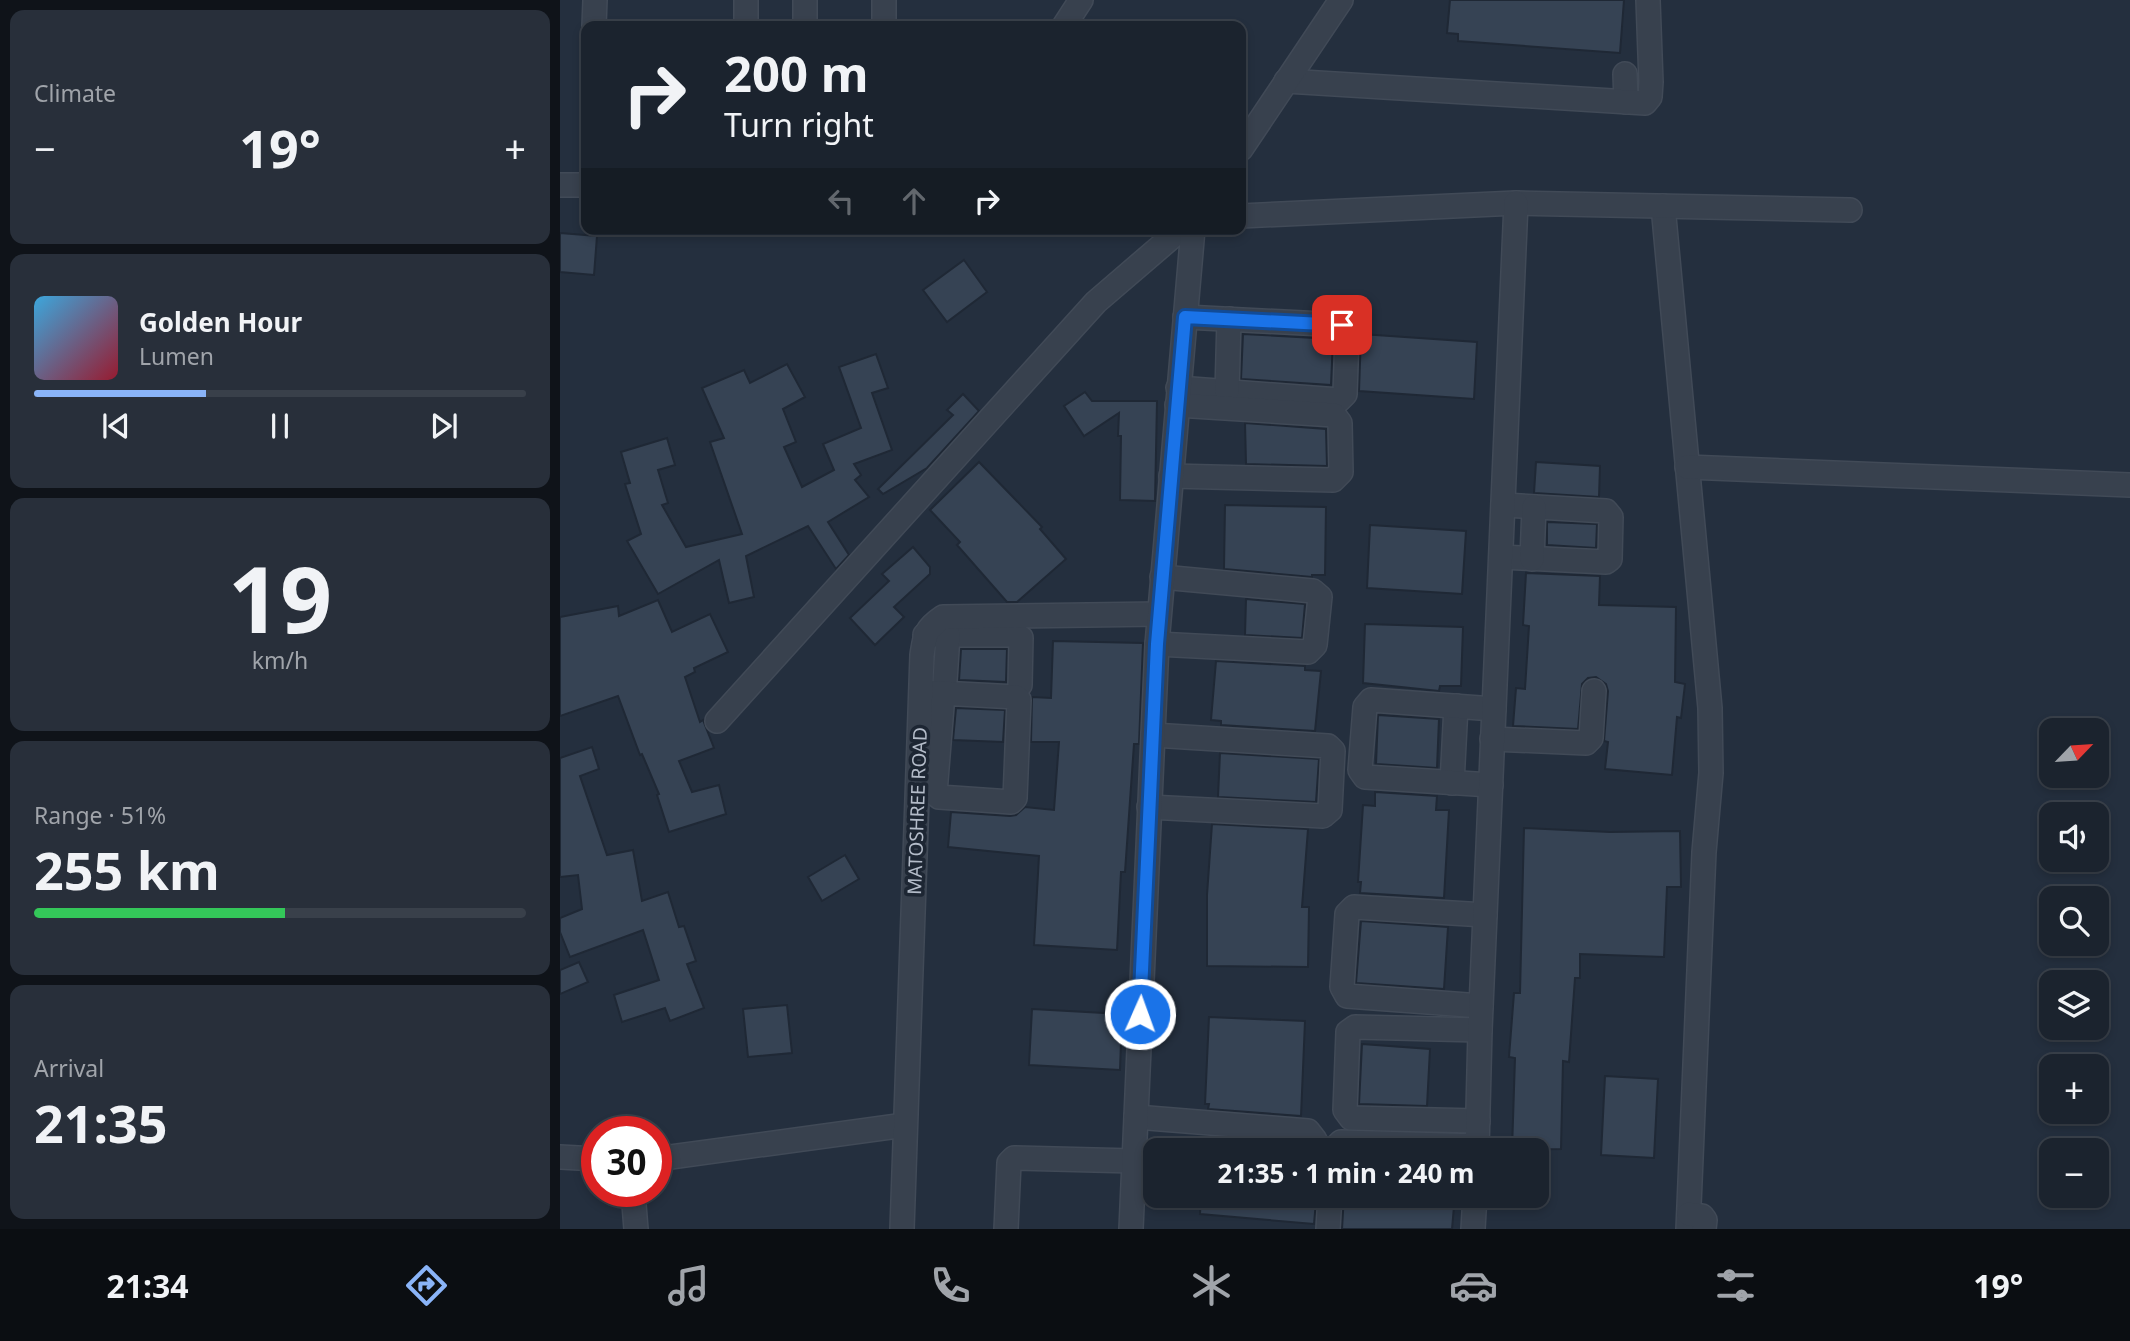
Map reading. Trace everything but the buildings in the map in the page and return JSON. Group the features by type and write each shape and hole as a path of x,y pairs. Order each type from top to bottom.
{"street":[{"path":"594,21 595,0"},
{"path":"746,0 746,21"},
{"path":"804,0 805,21"},
{"path":"818,0 818,21"},
{"path":"884,0 884,21"},
{"path":"1068,21 1082,0"},
{"path":"1246,141 1341,0"},
{"path":"1286,81 1644,103 1650,97 1648,0"},
{"path":"1625,74 1626,102"},
{"path":"560,185 581,184"},
{"path":"1477,1138 1516,203"},
{"path":"1246,216 1516,203 1850,210"},
{"path":"1663,206 1710,708 1711,774 1704,852 1694,1224"},
{"path":"717,721 1096,302 1174,235"},
{"path":"1131,1229 1157,644 1192,235"},
{"path":"1177,397 1227,391 1339,400 1345,394 1347,334 1342,325 1185,317"},
{"path":"1227,391 1229,319"},
{"path":"1171,476 1333,480 1340,472 1340,423 1334,415 1177,397"},
{"path":"1687,467 2130,485"},
{"path":"1501,557 1606,562 1610,559 1611,517 1606,511 1503,505"},
{"path":"1532,559 1534,507"},
{"path":"1157,644 1308,652 1315,645 1320,597 1313,591 1162,577"},
{"path":"925,635 932,625 943,617 1159,614"},
{"path":"925,635 1017,635 1021,638 1020,685"},
{"name":"MATOSHREE ROAD","path":"902,1229 905,1125 936,689 925,635"},
{"path":"936,689 1016,697 1019,700 1015,798 1011,802 939,797 935,793 936,689 948,635"},
{"path":"1492,739 1586,743 1591,738 1594,691"},
{"path":"1491,785 1365,777 1360,770 1365,707 1371,701 1494,709"},
{"path":"1452,783 1455,706"},
{"path":"1149,807 1324,816 1331,810 1333,751 1328,746 1153,735"},
{"path":"1481,1006 1347,996 1342,987 1347,914 1354,907 1485,915"},
{"path":"1478,1121 1351,1118 1345,1110 1348,1032 1355,1027 1480,1030"},
{"path":"1136,1117 1308,1131 1313,1138"},
{"path":"672,1156 905,1125"},
{"path":"560,1157 581,1159"},
{"path":"1006,1229 1009,1163 1014,1158 1134,1161"},
{"path":"634,1207 636,1229"},
{"path":"1313,1229 1314,1208"},
{"path":"1328,1229 1329,1208"},
{"path":"1474,1229 1475,1208"}],"route":[{"path":"1140,1014 1157,644 1185,317 1342,325"}]}
